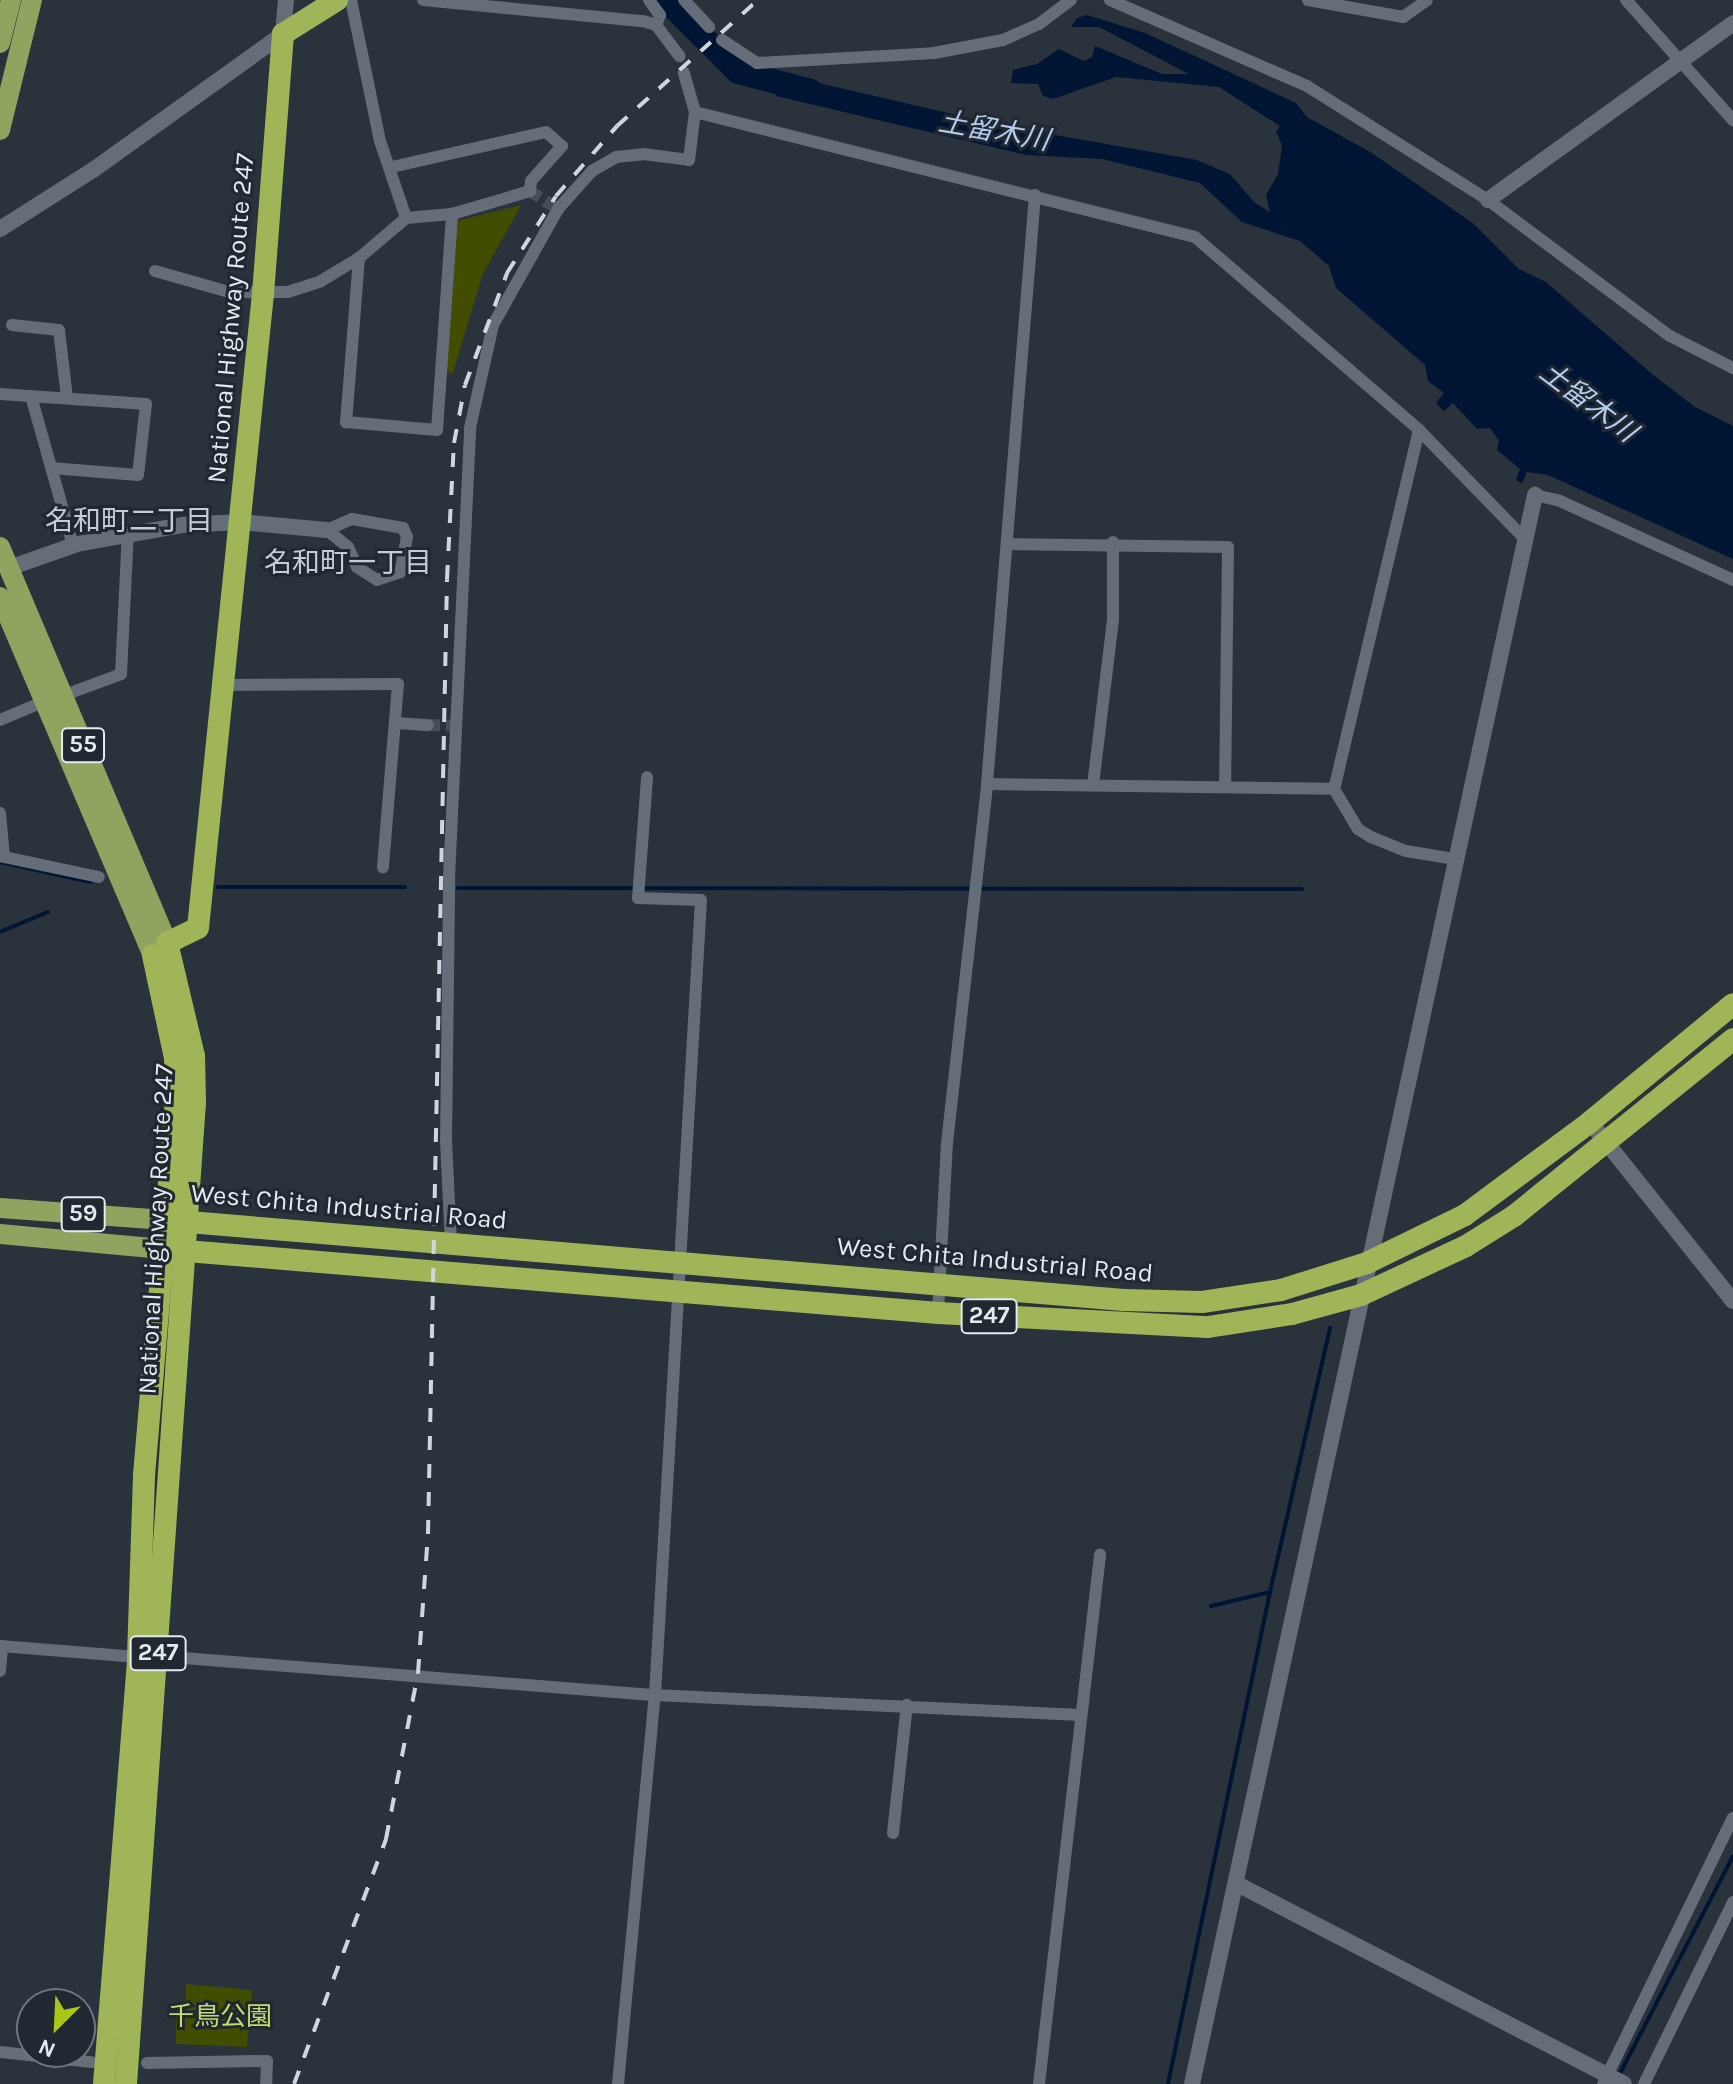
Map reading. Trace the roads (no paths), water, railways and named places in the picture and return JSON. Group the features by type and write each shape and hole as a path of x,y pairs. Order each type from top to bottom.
{"highway":[{"path":"283,34 337,0"},
{"name":"National Highway Route 247","path":"126,2084 173,1250 194,1056 160,949 198,928 263,294 283,34"},
{"name":"West Chita Industrial Road","path":"176,1220 938,1284 1202,1302 1281,1290 1367,1263 1465,1215 1590,1122 1733,1004"},
{"name":"West Chita Industrial Road","path":"173,1250 1125,1327 1208,1327 1292,1314 1361,1295 1466,1246 1606,1143 1733,1039"},
{"name":"National Highway Route 247","path":"104,2084 148,1656"}],"main road":[{"path":"0,43 11,0"},
{"path":"0,130 32,0"},
{"name":"55","path":"0,547 4,570 54,698 160,949"},
{"name":"55","path":"0,597 54,698"},
{"name":"59","path":"0,1208 176,1220"},
{"name":"59","path":"0,1234 173,1250"}],"street":[{"path":"0,229 93,170 283,34 286,0"},
{"path":"351,0 380,141 392,167 406,218"},
{"path":"423,0 656,25 679,56"},
{"path":"649,0 660,15 656,25"},
{"path":"684,0 709,27"},
{"path":"722,40 757,63 934,53 1003,40 1039,24 1071,0"},
{"path":"1110,0 1307,86 1488,200 1670,336 1733,368"},
{"path":"1308,0 1403,17 1427,0"},
{"path":"1626,0 1733,120"},
{"path":"1488,200 1733,23"},
{"path":"451,1243 446,1142 449,878 470,428 477,391 493,325 558,209 592,171 616,157 643,154 689,160 695,112 684,73"},
{"path":"695,112 1195,237 1419,430 1526,540"},
{"path":"155,271 229,292 263,294 321,281 359,258 406,218 452,214 530,191 531,181 562,146 546,132 392,167"},
{"path":"938,1313 947,1143 987,784 1003,550 1007,544 1035,195"},
{"path":"359,258 346,422 437,430 452,214"},
{"path":"12,325 59,330 67,398"},
{"path":"0,394 146,404 138,475 51,468"},
{"path":"31,396 73,545"},
{"path":"1419,430 1334,789 1358,829 1371,837 1406,851 1455,859"},
{"path":"1192,2084 1239,1885 1367,1263 1535,495 1560,501 1733,580"},
{"path":"4,570 73,545 128,533 240,522 327,530 352,519 403,528 407,537 400,572 377,580 366,575 348,547 327,530"},
{"path":"0,720 121,674 128,533"},
{"path":"1007,544 1113,542 1228,547 1225,787"},
{"path":"1093,785 1113,619 1113,542"},
{"path":"225,685 398,684 383,867"},
{"path":"397,723 428,725"},
{"path":"618,2084 655,1695 678,1289 683,1262 701,900 638,898 647,777"},
{"path":"987,784 1334,789"},
{"path":"0,813 2,856 99,877"},
{"path":"1590,1122 1733,1301"},
{"path":"1039,2084 1100,1555"},
{"path":"0,1671 1,1646 655,1695 1081,1715"},
{"path":"893,1833 907,1705"},
{"path":"1606,2080 1733,1818"},
{"path":"1239,1885 1606,2080 1624,2084"},
{"path":"1644,2084 1733,1902"},
{"path":"147,2063 267,2061 266,2084"}],"water":[{"path":"1087,15 1145,33 1296,103 1307,117 1372,153 1474,224 1519,269 1546,282 1652,374 1695,407 1733,426 1733,559 1548,475 1527,472 1522,483 1516,480 1520,469 1497,450 1499,441 1490,428 1477,429 1453,403 1444,411 1436,403 1444,393 1428,381 1425,365 1336,288 1329,266 1300,241 1242,222 1200,183 1102,159 1027,155 776,96 780,74 1004,126 1197,160 1230,174 1254,202 1270,212 1266,195 1278,174 1282,145 1276,132 1280,126 1219,87 1116,77 1053,99 1043,96 1038,84 1011,83 1013,70 1037,64 1059,49 1084,61 1092,57 1095,46 1162,74 1189,74 1099,27 1071,27 1077,18"}],"waterway":[{"name":"土留木川","path":"666,0 738,72 811,91"},
{"path":"0,862 91,882"},
{"path":"218,887 405,887"},
{"path":"458,888 1302,889"},
{"path":"0,932 48,912"},
{"path":"1211,1606 1270,1592 1330,1328"},
{"path":"1168,2084 1270,1592"},
{"path":"1618,2077 1733,1856"}],"tunnel":[{"path":"530,191 558,209"},
{"path":"428,725 459,726"}],"railway":[{"path":"294,2084 386,1839 418,1673 428,1534 447,579 454,443 465,385 507,273 556,196 617,126 758,0"}],"district":[{"name":"名和町二丁目","path":"129,521"},
{"name":"名和町一丁目","path":"348,563"}],"park label":[{"name":"千鳥公園","path":"220,2017"}]}
